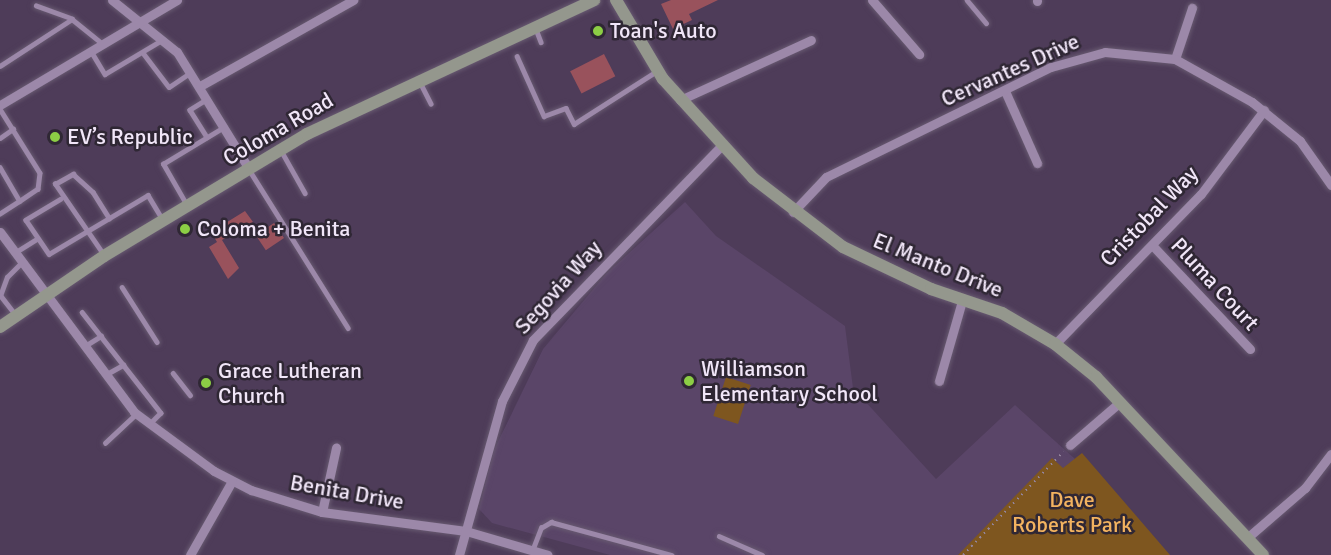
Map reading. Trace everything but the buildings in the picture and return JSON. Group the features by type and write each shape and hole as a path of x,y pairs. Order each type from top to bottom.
{"street":[{"path":"112,0 143,20 164,38 200,86 249,169"},
{"path":"0,107 177,0"},
{"path":"200,86 353,0"},
{"name":"Coloma Road","path":"0,327 15,314 104,256 281,150 419,78 594,0"},
{"name":"El Manto Drive","path":"616,0 658,70 680,100 720,147 793,212 863,258 962,301 1002,313 1055,344 1120,402 1263,555"},
{"path":"872,0 919,54"},
{"path":"1175,59 1192,8"},
{"path":"680,100 811,40"},
{"name":"Cervantes Drive","path":"793,212 826,177 1087,53 1175,59 1264,110 1313,156 1331,185"},
{"path":"1005,91 1037,163"},
{"name":"Cristobal Way","path":"1055,344 1201,194 1264,110"},
{"name":"Segovia Way","path":"459,555 502,401 533,340 720,147"},
{"name":"Benita Drive","path":"0,232 21,263 46,293 82,348 136,414 232,481 322,512 466,531 548,555"},
{"name":"Pluma Court","path":"1152,245 1250,349"},
{"path":"939,381 962,301"},
{"path":"1070,445 1120,402"},
{"path":"322,512 336,448"},
{"path":"1247,538 1305,488 1331,454"},
{"path":"189,555 232,481"}],"lane":[{"path":"967,0 986,23"},
{"path":"36,6 72,19 103,44"},
{"path":"0,66 72,19"},
{"path":"535,27 541,42"},
{"path":"91,51 105,74 144,54 164,38"},
{"path":"144,54 169,87 191,73"},
{"path":"517,56 544,116 566,108 574,124 658,70"},
{"path":"419,78 430,104"},
{"path":"207,99 190,110 207,137"},
{"path":"0,107 40,181 20,201 0,214"},
{"path":"188,206 163,164 224,127"},
{"path":"0,138 13,129"},
{"path":"281,150 305,193"},
{"path":"0,167 20,201"},
{"path":"249,169 348,328"},
{"path":"104,256 89,231 61,199 55,184 73,174 93,192 109,218"},
{"path":"61,199 26,220 49,254 148,195 163,221"},
{"path":"15,253 37,239"},
{"path":"15,314 0,296 7,277 21,263"},
{"path":"122,287 157,342"},
{"path":"82,312 161,412 149,425"},
{"path":"82,348 101,336"},
{"path":"104,376 123,365"},
{"path":"173,373 190,395"},
{"path":"105,443 136,414"},
{"path":"532,550 541,528 551,522 672,555"},
{"path":"719,536 762,555"}],"path":[{"path":"963,555 1070,445"}],"shaded area":[{"name":"Williamson Elementary School","path":"685,202 716,236 845,326 853,388 936,479 1015,405 1075,459 958,555 610,555 492,523 479,509 494,450 543,349 606,274"}],"green space":[{"path":"726,377 751,385 738,424 713,416"},
{"name":"Dave Roberts Park","path":"1082,453 1170,555 958,555 1052,458 1063,468"}],"place":[{"name":"Toan's Auto","path":"598,31"},
{"name":"EV’s Republic","path":"55,137"},
{"name":"Coloma + Benita","path":"185,229"},
{"name":"Williamson Elementary School","path":"689,381"},
{"name":"Grace Lutheran Church","path":"206,383"}]}
